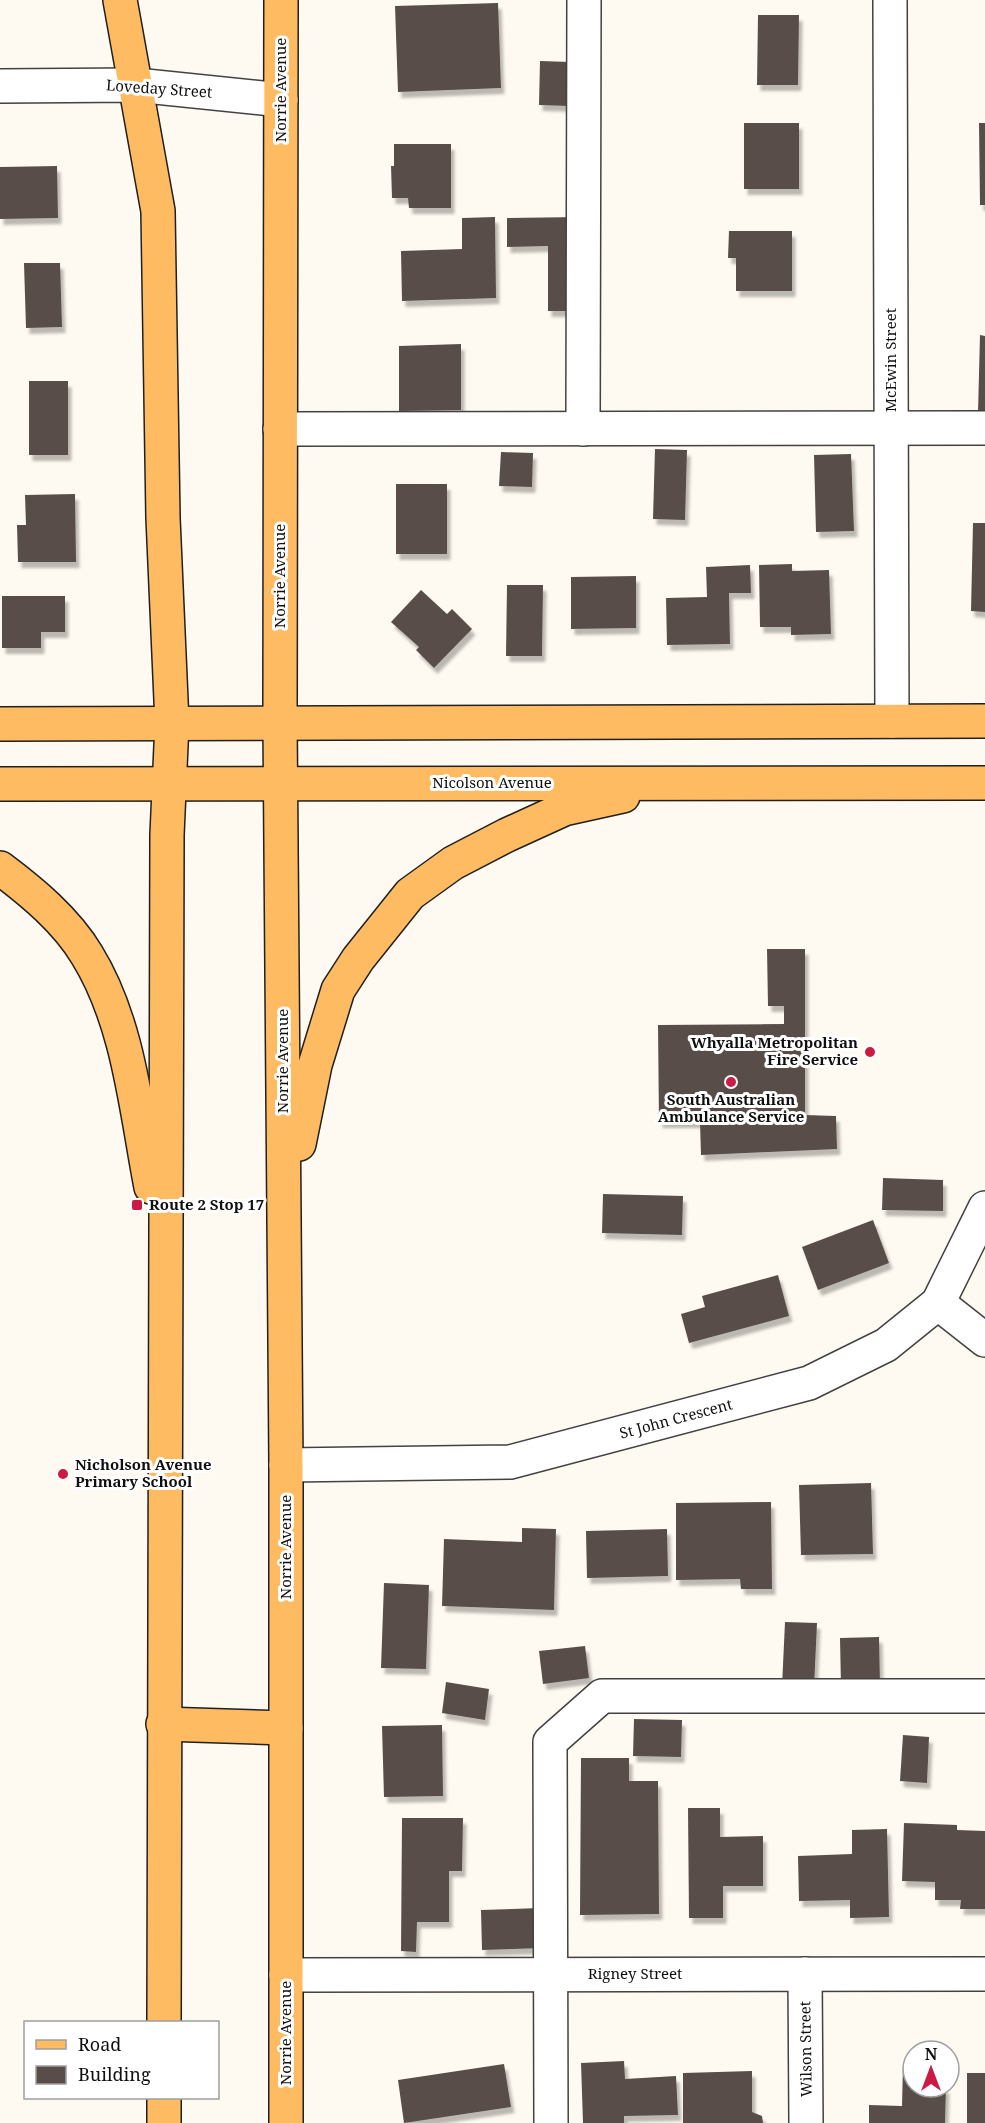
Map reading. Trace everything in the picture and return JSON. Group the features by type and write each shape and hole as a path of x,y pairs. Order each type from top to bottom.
{"main road":[{"path":"120,0 158,211 163,518 172,723 168,782 165,1260 164,2021"},
{"name":"Norrie Avenue","path":"280,0 280,722 286,1465 286,2123"},
{"path":"0,724 985,721"},
{"name":"Nicolson Avenue","path":"0,784 168,782 985,783"},
{"path":"284,1244 306,1103 338,990 358,959 411,894 453,863 564,809 677,783"},
{"path":"0,868 24,886 66,927 87,955 114,1012 165,1260"},
{"path":"163,1724 286,1728"},
{"path":"164,2099 164,2123"}],"street":[{"path":"583,429 584,0"},
{"name":"McEwin Street","path":"890,0 892,721"},
{"name":"Loveday Street","path":"0,86 135,85 281,100"},
{"path":"280,429 985,428"},
{"name":"St John Crescent","path":"286,1465 510,1462 809,1383 886,1344 938,1303 985,1208"},
{"path":"938,1303 985,1340"},
{"path":"551,2123 550,1742 602,1696 985,1696"},
{"name":"Wilson Street","path":"805,1974 806,2123"},
{"name":"Rigney Street","path":"286,1975 985,1974"}],"building":[{"path":"498,3 501,88 398,92 395,6"},
{"path":"758,15 799,15 798,85 757,85"},
{"path":"540,61 571,62 569,106 539,105"},
{"path":"744,123 799,123 799,189 744,189"},
{"path":"979,123 985,123 985,205 980,205"},
{"path":"394,144 451,144 451,208 409,208 408,198 392,198 391,166 394,166"},
{"path":"57,166 58,218 0,219 0,167"},
{"path":"495,217 496,298 402,301 401,251 462,249 462,218"},
{"path":"581,217 582,311 548,311 548,246 507,247 507,218"},
{"path":"729,231 792,231 792,291 736,291 736,258 728,258"},
{"path":"24,263 60,263 62,327 26,328"},
{"path":"980,335 985,336 985,413 978,413"},
{"path":"461,344 461,410 399,411 399,346"},
{"path":"29,381 68,381 68,455 29,455"},
{"path":"655,449 687,450 685,520 653,519"},
{"path":"501,452 533,453 532,487 499,486"},
{"path":"851,454 854,531 816,532 814,455"},
{"path":"396,484 447,484 447,554 396,554"},
{"path":"75,494 76,562 18,562 17,525 26,525 25,495"},
{"path":"973,523 985,523 985,612 971,611"},
{"path":"792,564 792,571 829,570 831,634 791,635 791,627 760,627 759,565"},
{"path":"750,565 751,593 729,593 730,644 667,645 666,598 707,597 706,567"},
{"path":"636,576 636,628 571,629 571,577"},
{"path":"507,585 543,585 542,656 506,656"},
{"path":"421,590 447,614 452,609 472,629 434,668 416,650 419,647 391,622"},
{"path":"2,596 65,596 65,632 41,632 41,648 2,648"},
{"name":"South Australian Ambulance Service","path":"767,949 805,949 805,1115 836,1116 837,1149 701,1155 700,1122 659,1122 658,1025 784,1024 784,1006 768,1006"},
{"path":"883,1178 943,1180 943,1211 882,1210"},
{"path":"603,1194 683,1196 682,1235 602,1233"},
{"path":"873,1220 889,1263 818,1290 802,1247"},
{"path":"778,1275 789,1316 689,1343 681,1314 705,1307 702,1296"},
{"path":"871,1483 873,1554 801,1555 799,1485"},
{"path":"771,1502 772,1589 741,1589 740,1579 676,1580 676,1503"},
{"path":"522,1528 556,1529 554,1610 442,1606 444,1539 522,1542"},
{"path":"667,1529 668,1576 587,1578 586,1531"},
{"path":"384,1583 429,1585 426,1669 381,1668"},
{"path":"785,1622 817,1623 814,1687 782,1686"},
{"path":"879,1637 880,1686 841,1686 840,1638"},
{"path":"585,1646 589,1678 543,1684 539,1651"},
{"path":"446,1682 489,1689 485,1720 442,1713"},
{"path":"634,1719 682,1720 681,1757 633,1756"},
{"path":"442,1725 443,1796 384,1797 382,1726"},
{"path":"903,1735 929,1737 927,1783 900,1781"},
{"path":"581,1758 629,1758 629,1781 658,1781 659,1914 580,1915"},
{"path":"688,1808 720,1808 720,1837 763,1836 763,1886 723,1886 723,1918 689,1918"},
{"path":"402,1818 463,1818 462,1871 449,1871 449,1922 417,1922 416,1952 401,1951"},
{"path":"904,1823 957,1825 957,1830 985,1831 985,1909 960,1909 961,1900 935,1900 935,1882 902,1881"},
{"path":"887,1829 889,1917 850,1918 850,1900 799,1901 798,1856 852,1854 852,1830"},
{"path":"540,1908 542,1948 482,1950 481,1910"},
{"path":"624,2061 625,2079 676,2076 678,2115 624,2116 624,2123 583,2123 581,2063"},
{"path":"504,2064 511,2107 404,2123 398,2080"},
{"path":"752,2071 752,2112 762,2116 763,2123 683,2123 683,2073"},
{"path":"967,2073 985,2073 985,2123 967,2123"},
{"path":"902,2099 946,2099 945,2123 869,2123 869,2105 902,2106"}],"place":[{"name":"Whyalla Metropolitan Fire Service","path":"870,1052"},
{"name":"South Australian Ambulance Service","path":"731,1082"},
{"name":"Route 2 Stop 17","path":"137,1205"},
{"name":"Nicholson Avenue Primary School","path":"63,1474"}]}
